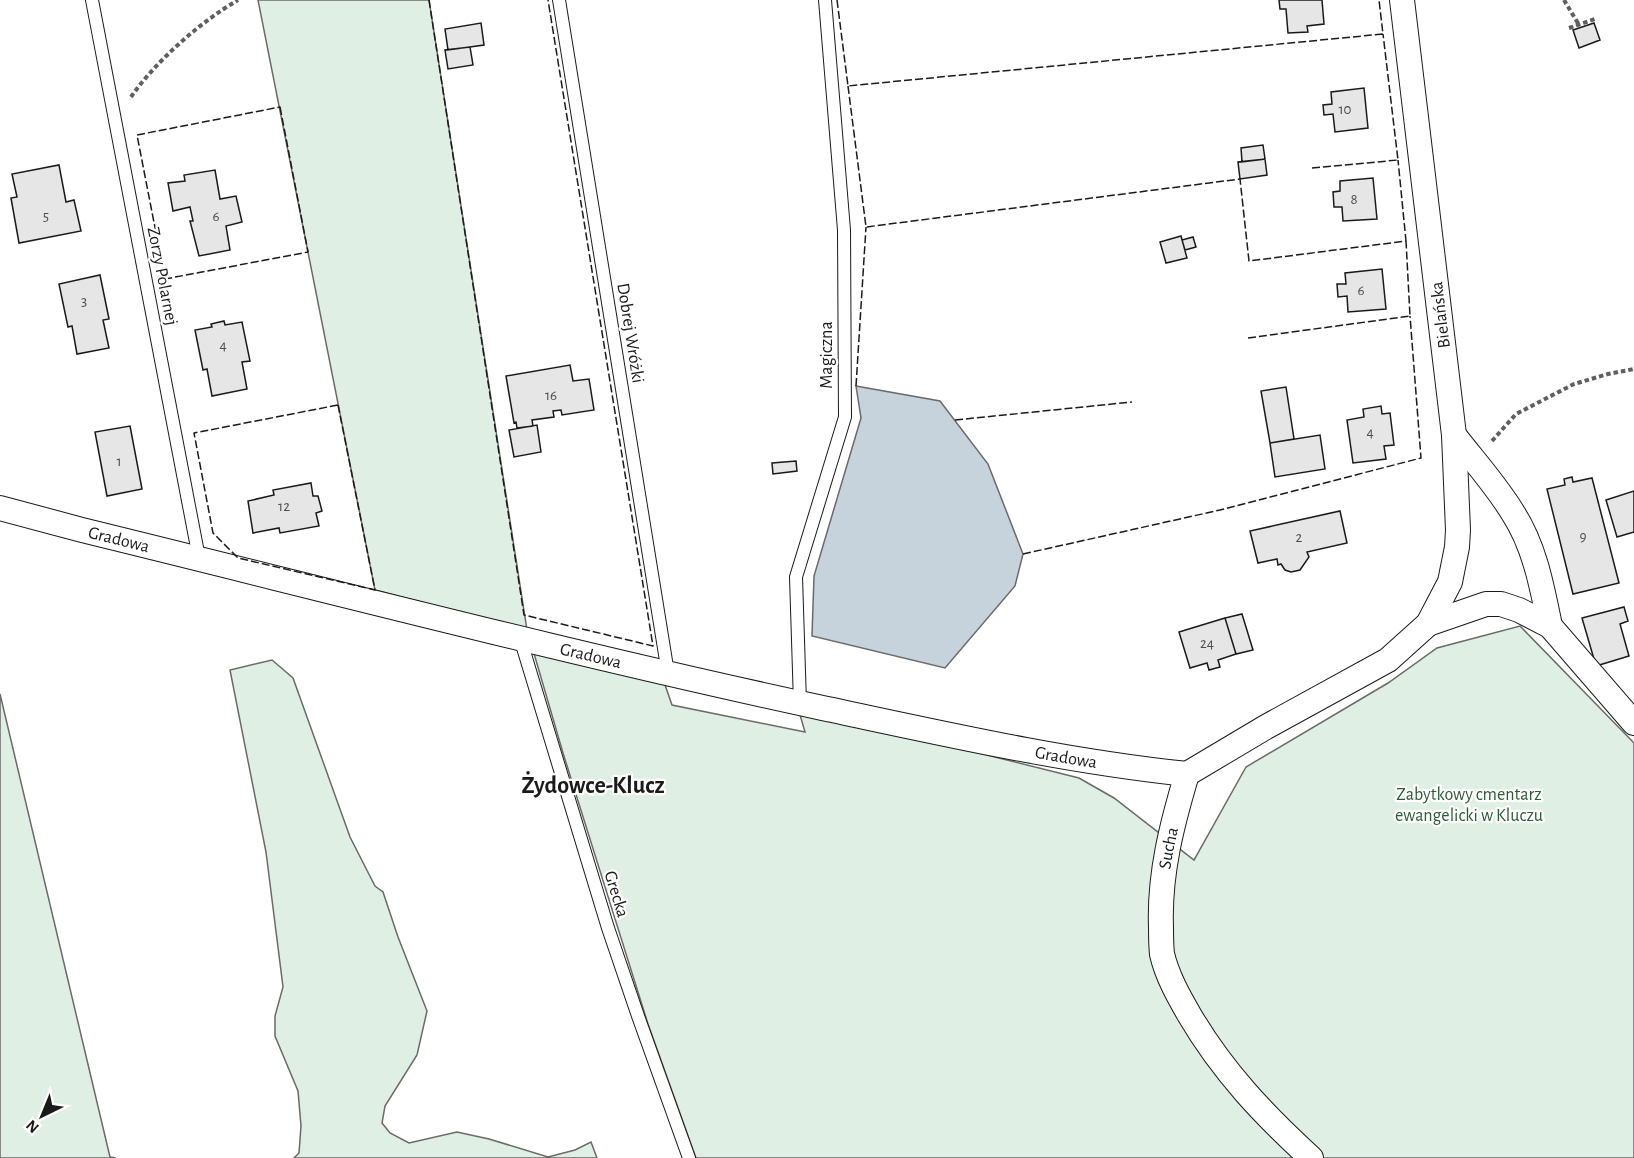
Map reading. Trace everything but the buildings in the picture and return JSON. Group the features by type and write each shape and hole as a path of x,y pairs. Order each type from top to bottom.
{"street":[{"name":"Bielańska","path":"1402,0 1454,435 1458,530 1450,582 1428,624"},
{"path":"1454,435 1514,514 1540,576 1550,626"},
{"name":"Gradowa","path":"0,508 520,637 800,703 1034,753 1124,768 1187,774"},
{"path":"1187,774 1266,727 1388,660 1428,624 1486,604 1501,604 1550,626 1634,723"},
{"name":"Sucha","path":"1187,774 1164,860 1160,909 1162,954 1177,994 1205,1041 1237,1083 1272,1122 1311,1158"}],"lane":[{"name":"Zorzy Polarnej","path":"92,0 199,558"},
{"name":"Dobrej Wróżki","path":"559,0 668,673"},
{"name":"Magiczna","path":"800,703 795,577 845,417 844,230 825,0"},
{"name":"Grecka","path":"520,637 608,928 688,1158"}],"path":[{"path":"115,120 146,75 216,13 238,0"},
{"path":"1564,0 1579,25"},
{"path":"1569,28 1595,19"},
{"path":"1476,463 1516,414 1574,384 1634,369"}],"green space":[{"path":"258,0 429,0 527,630 375,590"},
{"name":"Zabytkowy cmentarz ewangelicki w Kluczu","path":"1520,626 1634,743 1634,1158 696,1158 648,1024 533,650 663,679 672,705 805,732 798,708 1079,778 1114,798 1194,860 1246,767 1388,683 1437,648"},
{"path":"272,660 293,678 350,837 375,886 383,892 427,1011 417,1055 385,1106 382,1123 390,1133 409,1143 457,1132 548,1157 575,1150 591,1142 597,1158 294,1158 299,1153 301,1126 298,1091 275,1036 275,1016 283,987 266,852 230,670"},
{"path":"0,694 110,1157 116,1158 0,1158"}],"shaded area":[{"path":"856,386 940,401 988,464 1023,554 1015,586 945,668 812,636 814,576 861,418"}],"fence":[{"path":"429,0 524,615 653,646 548,0"},
{"path":"837,0 848,86 1383,34 1379,0"},
{"path":"1312,168 1398,160 1383,34"},
{"path":"848,86 866,227 1240,179 1249,261 1406,241 1398,160"},
{"path":"280,107 308,252 165,279 137,135 280,107"},
{"path":"856,386 866,227"},
{"path":"1248,338 1410,316 1406,241"},
{"path":"1023,554 1220,510 1421,458 1410,316"},
{"path":"955,420 1132,402"},
{"path":"338,405 375,590 238,558 213,533 194,433 338,405"}],"district":[{"name":"Żydowce-Klucz","path":"593,785"}]}
